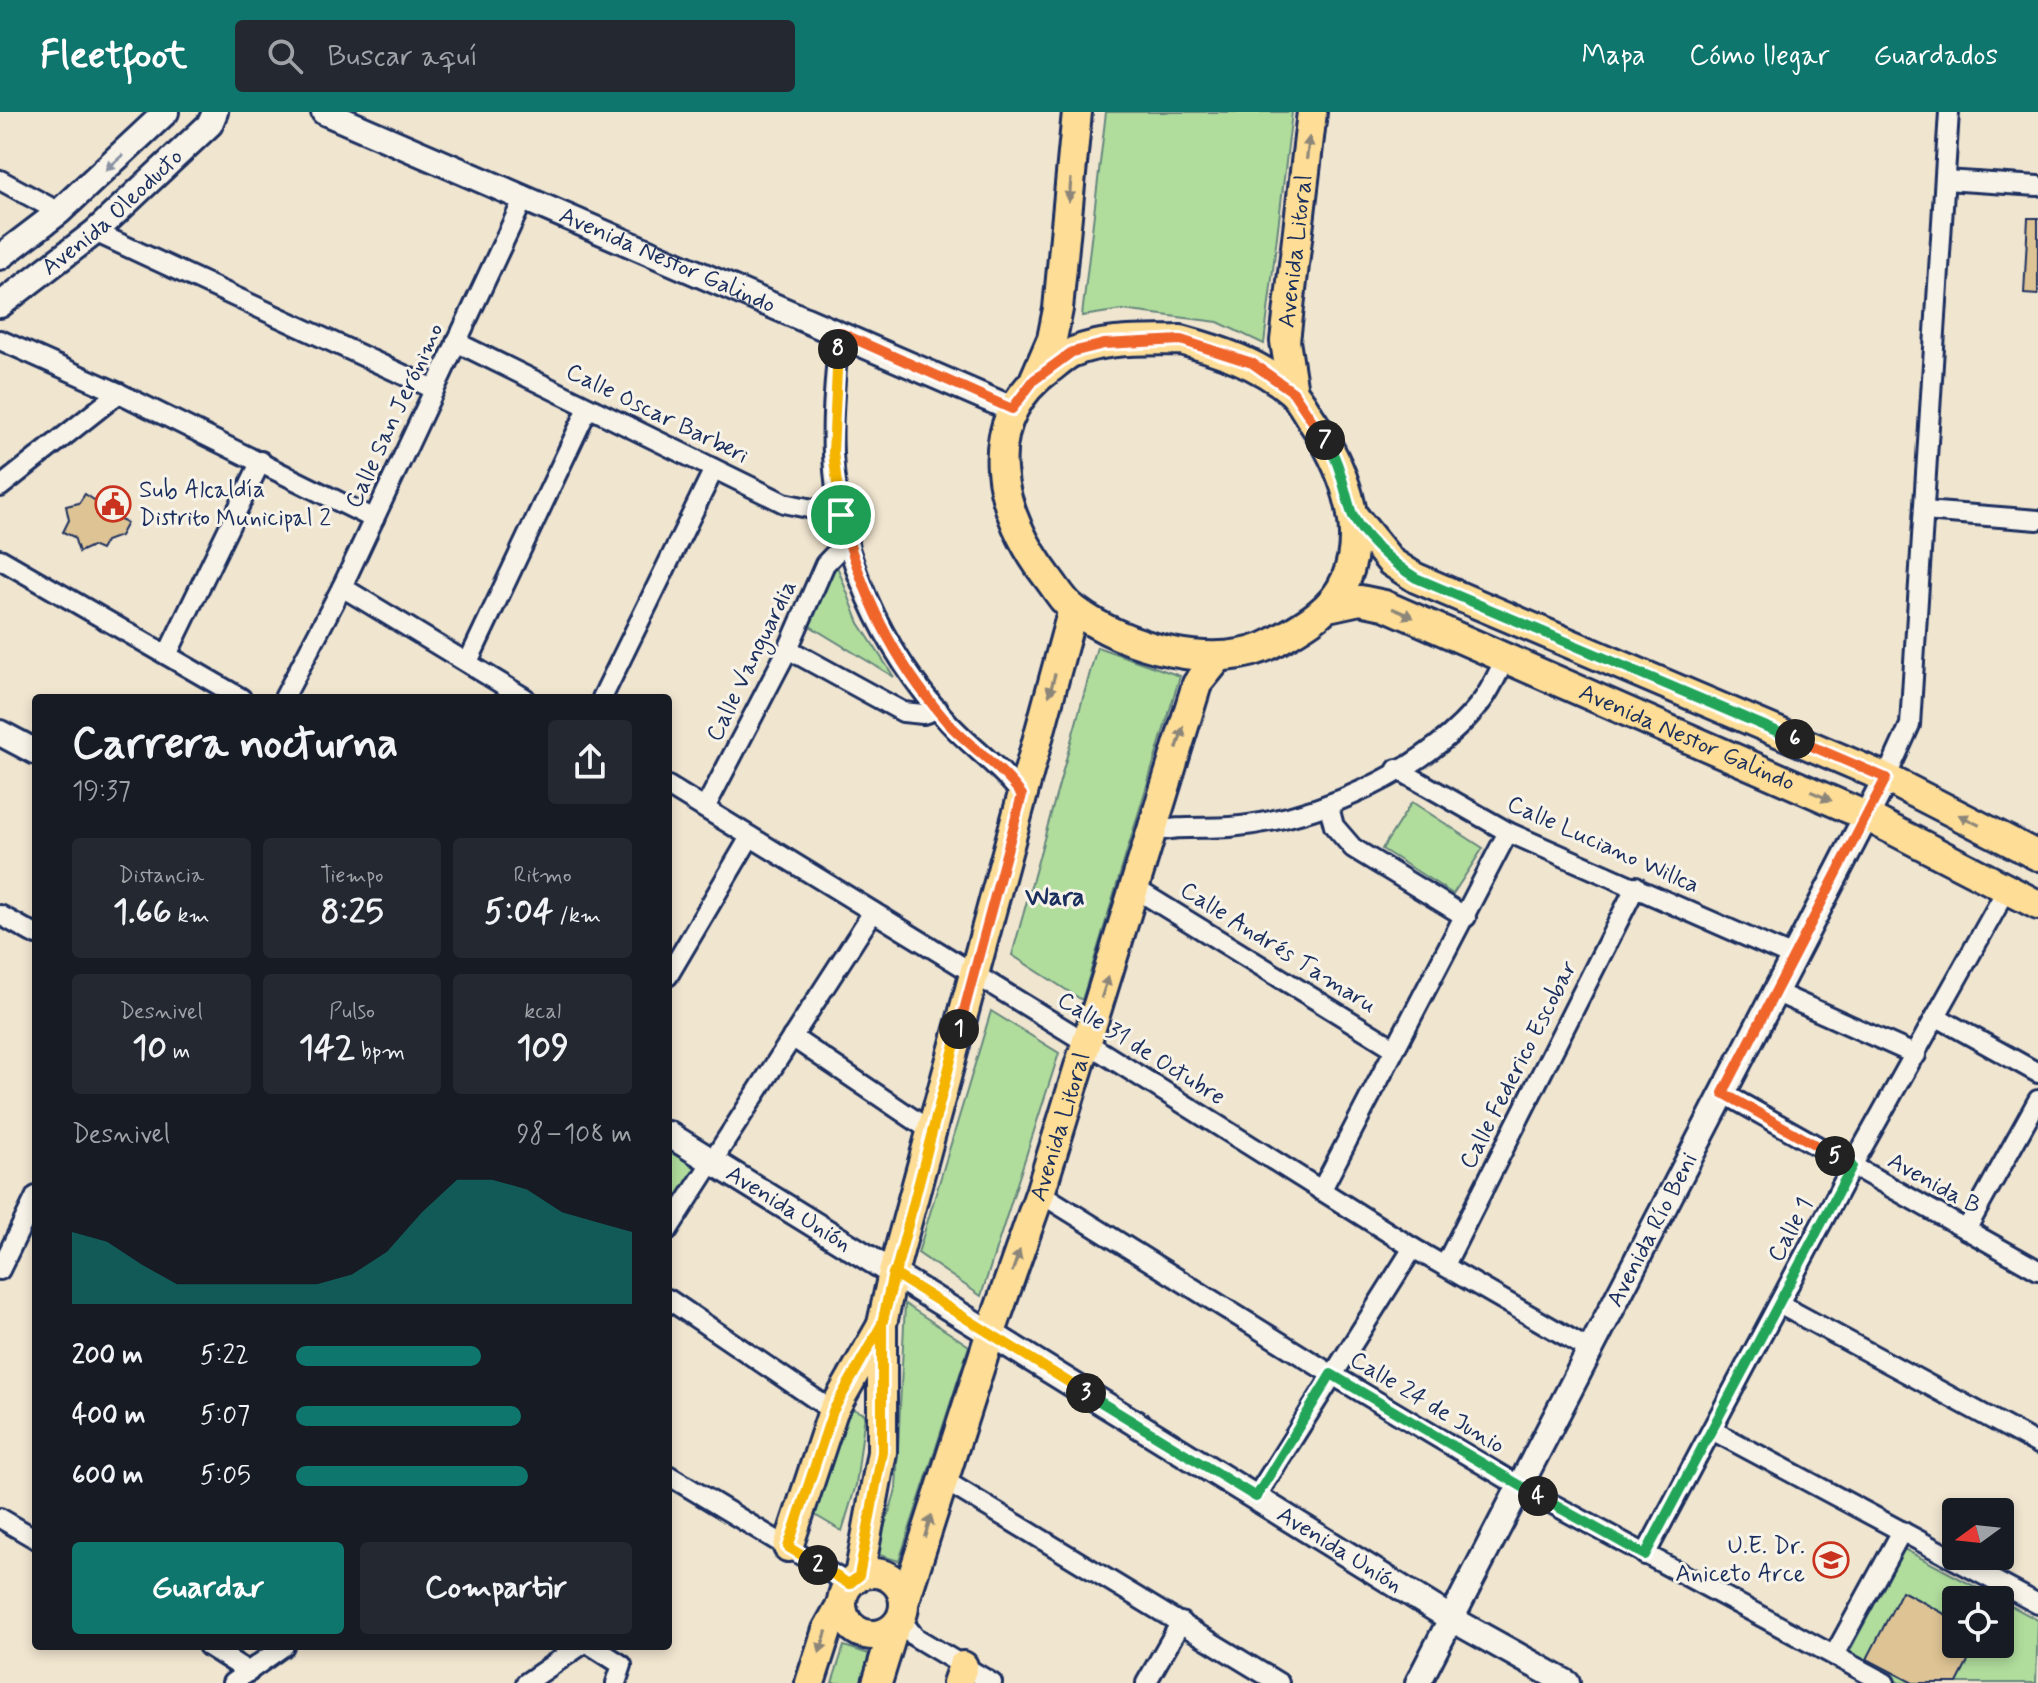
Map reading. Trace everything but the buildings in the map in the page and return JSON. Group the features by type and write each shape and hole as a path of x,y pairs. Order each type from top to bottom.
{"main road":[{"path":"1034,380 1072,352 1104,344 1181,340 1252,363 1293,392 1334,453 1352,514 1351,557 1346,579 1328,607 1311,622 1269,646 1219,657 1174,652 1117,635 1073,609 1020,534 1005,494 1001,446 1012,409 1034,380 1052,339 1058,309 1077,112"},
{"name":"Avenida Litoral","path":"1293,392 1285,341 1312,112"},
{"name":"Avenida Nestor Galindo","path":"1352,514 1391,562 1416,578 1886,778 2038,856"},
{"name":"Avenida Nestor Galindo","path":"1328,607 1360,600 1384,605 1866,816 2038,905"},
{"path":"810,1683 827,1630 850,1588 877,1572 887,1576 902,1590 900,1616 886,1633 865,1635 849,1623 850,1588 882,1452 882,1324 893,1273 1073,609"},
{"name":"Avenida Litoral","path":"877,1683 942,1479 1040,1193 1197,684 1219,657"},
{"path":"788,1547 833,1411 882,1324"}],"street":[{"name":"Avenida Oleoducto","path":"0,257 59,212 166,112"},
{"name":"Avenida Oleoducto","path":"0,305 95,232 210,124 215,112"},
{"name":"Avenida Nestor Galindo","path":"324,112 525,196 1012,409"},
{"path":"1886,778 1910,725 1949,112"},
{"path":"0,180 59,212"},
{"path":"1945,180 2038,186"},
{"name":"Calle San Jerónimo","path":"286,694 342,587 525,196"},
{"path":"95,232 434,389"},
{"path":"839,332 833,452 841,515 856,570 890,645 938,709 1009,778 1022,795"},
{"path":"0,340 119,393 374,519"},
{"name":"Calle Oscar Barberi","path":"456,342 784,503 841,515"},
{"path":"0,487 119,393"},
{"path":"468,662 588,408"},
{"path":"167,655 261,461"},
{"path":"604,694 714,469"},
{"path":"1924,511 2038,520"},
{"name":"Calle Vanguardia","path":"705,808 788,649 825,564 848,540"},
{"path":"0,559 234,694"},
{"path":"342,587 519,694"},
{"path":"788,649 903,712 923,714 938,709"},
{"path":"1151,833 1175,826 1229,827 1329,807 1397,769 1459,726 1483,699 1506,658"},
{"path":"0,733 32,750"},
{"name":"Calle Luciano Willca","path":"1397,769 1508,832 1793,957"},
{"name":"Avenida Río Beni","path":"1418,1683 1886,778"},
{"name":"Calle 31 de Octubre","path":"672,788 1413,1248 1590,1350"},
{"path":"1329,807 1334,826 1353,848 1466,917"},
{"path":"1321,1191 1508,832"},
{"path":"672,969 750,837"},
{"name":"Calle Federico Escobar","path":"1445,1265 1636,886"},
{"name":"Calle Andrés Tamaru","path":"1136,889 1394,1048"},
{"name":"Calle 1","path":"1645,1555 1852,1166 2007,889"},
{"path":"672,1224 873,912"},
{"path":"2,920 32,933"},
{"path":"1775,992 1916,1055"},
{"path":"1937,1017 2038,1073"},
{"path":"792,1037 931,1131"},
{"name":"Avenida B","path":"1723,1093 2038,1270"},
{"path":"1966,1230 2032,1126 2038,1100"},
{"name":"Avenida Unión","path":"672,1136 1450,1618 1567,1683"},
{"name":"Calle 24 de Junio","path":"1040,1193 1331,1374 1519,1486 1885,1683"},
{"path":"0,1270 32,1204"},
{"path":"1256,1497 1413,1248"},
{"path":"672,1302 833,1411"},
{"path":"1779,1304 2038,1444"},
{"path":"1712,1430 2038,1604"},
{"path":"672,1477 850,1588"},
{"path":"942,1479 1279,1683"},
{"path":"0,1518 32,1537"},
{"path":"1834,1655 1902,1531"},
{"path":"900,1616 915,1637 960,1674 992,1683"},
{"path":"1146,1683 1181,1622"},
{"path":"214,1650 249,1672"},
{"path":"232,1683 279,1650"},
{"path":"526,1683 574,1650"},
{"path":"596,1650 619,1674"}],"green space":[{"path":"1106,112 1292,112 1264,344 1218,322 1122,310 1082,316"},
{"path":"835,561 859,623 894,677 810,626"},
{"path":"1097,647 1180,676 1082,1000 1012,955"},
{"path":"1412,802 1483,848 1453,894 1382,849"},
{"path":"991,1011 1059,1053 981,1296 918,1253"},
{"path":"672,1141 702,1159 672,1210"},
{"path":"905,1304 969,1346 899,1561 876,1554 896,1490"},
{"path":"851,1408 865,1414 856,1485 842,1531 815,1515"},
{"path":"1904,1549 1974,1586 1942,1586 1942,1658 2014,1658 2014,1607 2038,1620 2036,1683 1900,1683 1848,1654"},
{"path":"844,1646 869,1654 861,1683 832,1683"}],"place":[{"name":"Sub Alcaldía Distrito Municipal 2","path":"113,504"},
{"name":"U.E. Dr. Aniceto Arce","path":"1831,1560"}],"district":[{"name":"Wara","path":"1055,898"}],"route":[{"path":"841,515 833,452 839,332 1012,409 1034,380 1072,352 1104,344 1181,340 1252,363 1293,392 1334,453 1352,514 1391,562 1416,578 1886,778 1723,1093 1852,1166 1645,1555 1519,1486 1331,1374 1256,1497 893,1273 882,1324 882,1452 859,1576 849,1584 788,1547 833,1411 882,1324 893,1273 1022,795 1009,778 949,723 890,645 856,570 841,515"}]}
